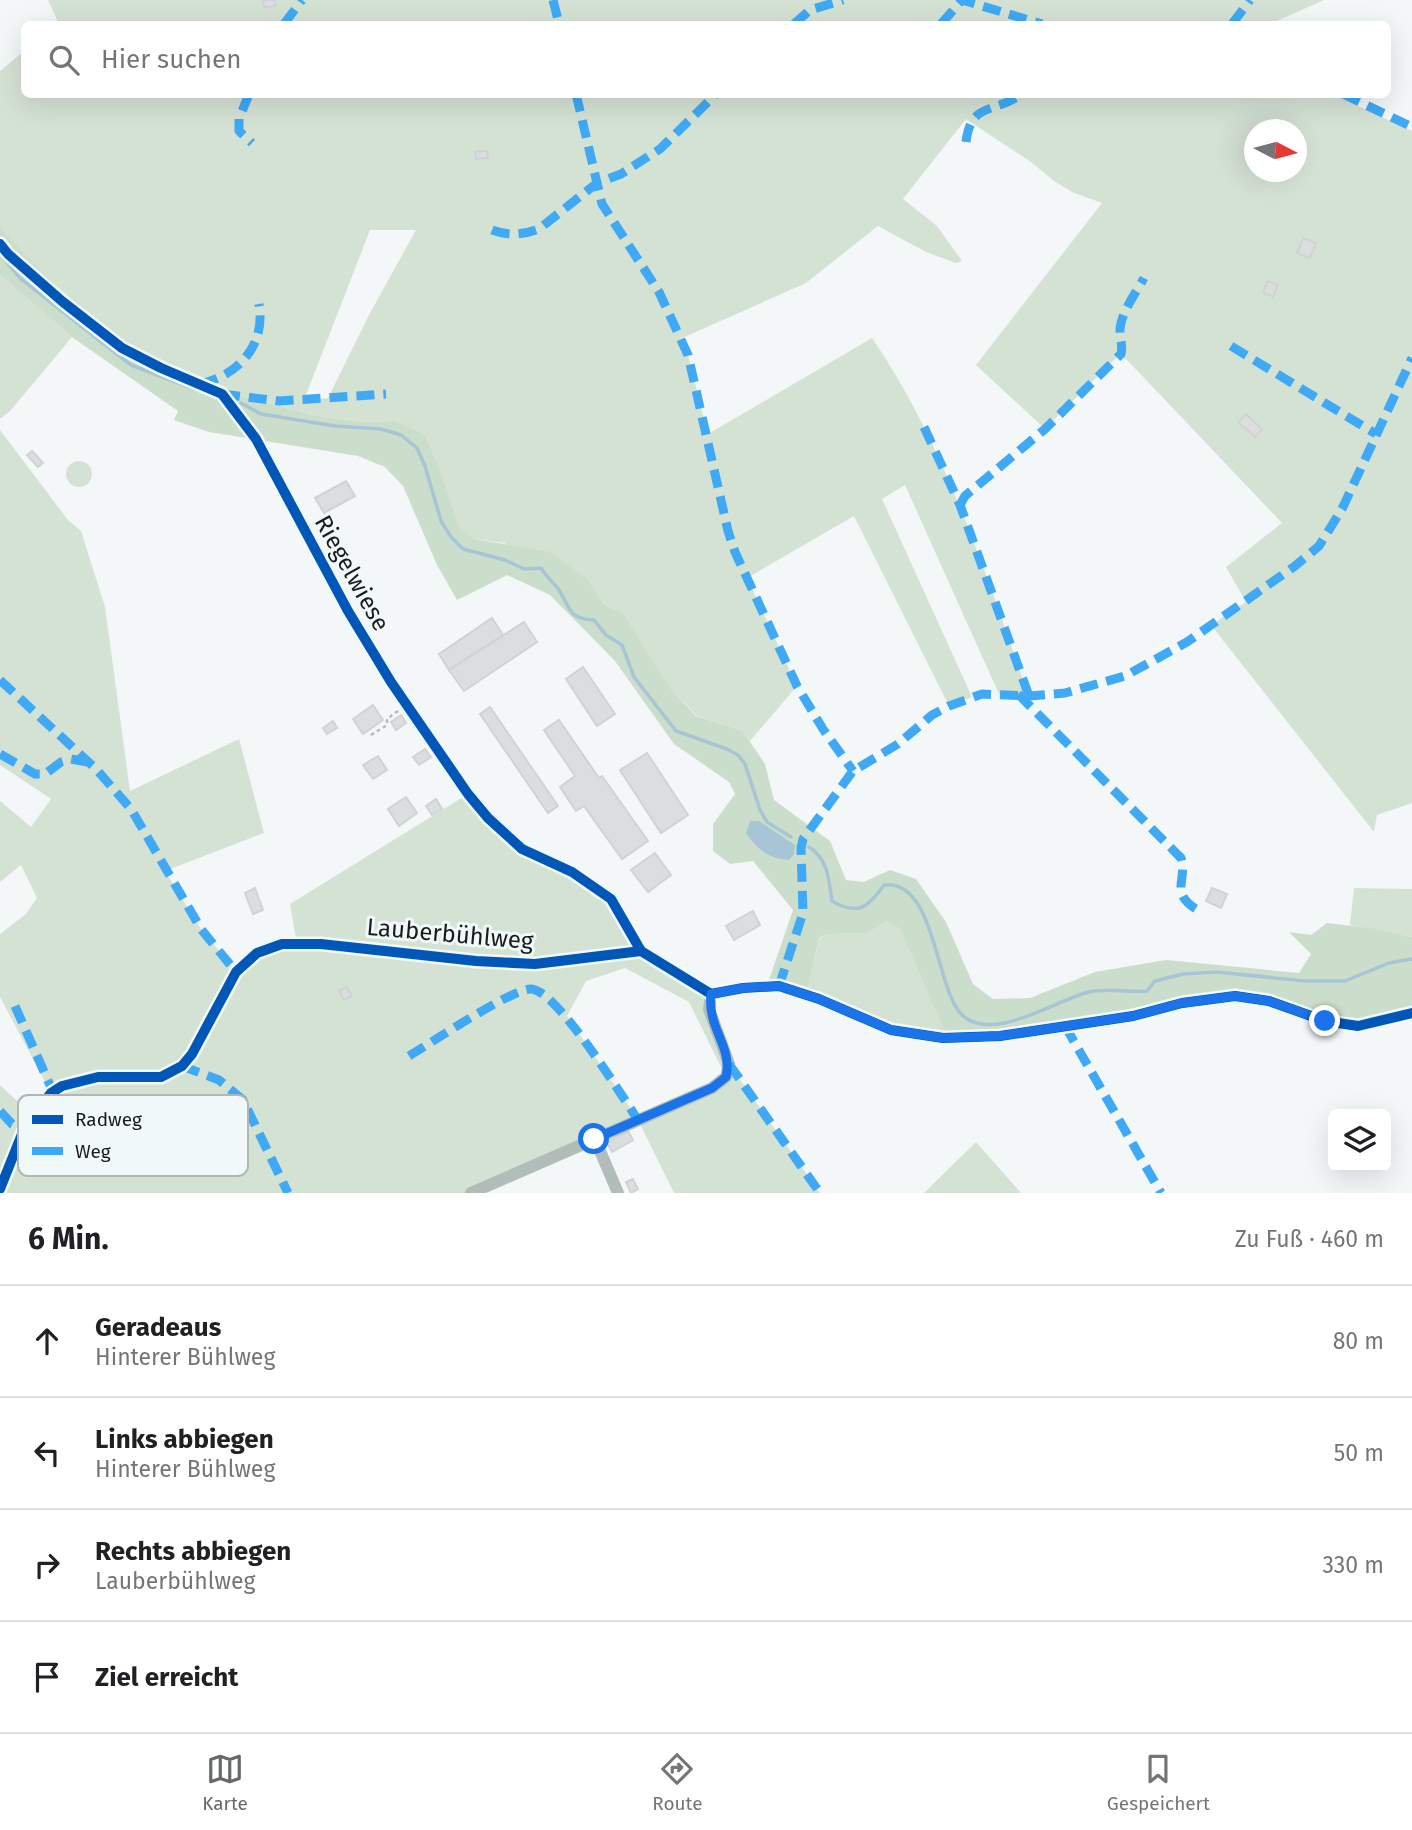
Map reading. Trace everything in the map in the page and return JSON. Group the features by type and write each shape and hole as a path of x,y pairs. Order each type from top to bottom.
{"street":[{"name":"Riegelwiese","path":"0,244 63,302 122,348 222,394 256,439 348,611 407,706 468,794 488,818 522,849 572,872 611,899 641,951"},
{"name":"Lauberbühlweg","path":"50,1095 62,1086 98,1077 162,1077 182,1066 192,1054 236,972 257,953 282,944 321,944 476,961 535,964 641,951"},
{"path":"641,951 711,994 743,988 779,986 819,999 891,1030 943,1038 1000,1036 1133,1016 1182,1003 1235,996 1269,1001 1325,1021 1358,1026 1412,1013"},
{"path":"471,1193 712,1088 726,1077 729,1064 709,1009 711,994"},
{"path":"594,1139 618,1193"},
{"name":"Lauberbühlweg","path":"0,1189 18,1144"}],"path":[{"path":"371,735 387,725 387,719 407,706"}],"green space":[{"path":"48,0 1324,0 1277,21 58,21"},
{"path":"21,54 21,98 1342,98 1412,131 1412,803 1377,815 1374,832 1211,625 1246,602 1226,567 1282,523 1129,362 1120,354 1045,429 976,365 1102,203 1072,192 1054,181 1031,162 966,119 903,199 937,226 962,261 956,263 926,252 878,226 806,283 680,339 688,355 708,434 872,338 922,422 943,466 980,557 1029,696 999,694 905,485 882,499 972,697 949,706 854,516 747,578 797,686 750,741 742,730 697,716 671,689 624,614 602,602 588,580 504,543 474,539 459,526 425,434 395,421 362,422 312,415 223,391 126,346 81,312 0,227 0,71","holes":["370,230 416,230 369,315 328,398 304,400"]},
{"path":"0,227 81,312 126,346 223,391 312,415 362,422 395,421 425,434 459,526 474,539 551,552 588,580 603,603 624,614 671,689 696,716 742,730 765,764 774,800 830,841 846,880 864,882 890,870 916,879 946,922 973,984 993,999 1030,998 1095,972 1166,960 1299,973 1311,954 1289,932 1311,935 1327,923 1412,937 1412,1012 1358,1023 1235,994 1000,1033 945,1033 900,929 887,921 869,933 828,934 819,938 808,989 769,980 793,910 753,861 730,864 713,851 713,824 735,794 729,782 674,744 615,661 550,595 507,575 457,600 437,565 403,486 385,467 358,456 209,432 174,420 178,411 72,337 0,275"},
{"path":"0,275 72,337 11,410 0,419"},
{"path":"0,430 68,520 81,531 105,607 130,791 239,739 264,833 165,871 201,929 236,971 257,953 297,944 290,904 468,794 510,839 611,899 641,951 703,987 729,1064 820,1193 674,1193 638,1120 471,1193 0,1193 0,1085 18,1102 18,1176 248,1176 248,1095 49,1095 51,1093 0,997 0,934 26,914 37,898 21,865 0,882 0,801 31,827 51,799 0,765","holes":["625,968 689,1002 726,1077 638,1119 567,1016 586,981"]},
{"path":"79,461 88,465 92,474 88,483 79,487 70,483 66,474 70,465"},
{"path":"1354,888 1412,889 1412,937 1350,925"},
{"path":"887,921 900,929 945,1033 896,1026 808,989 819,939 828,934 869,933"},
{"path":"976,1142 1021,1193 924,1193"}],"water":[{"path":"750,821 759,821 795,845 794,854 789,860 769,855 755,844 746,833"}],"building":[{"path":"263,0 275,0 276,6 264,7"},
{"path":"487,151 488,158 476,159 475,152"},
{"path":"1303,238 1316,243 1310,258 1297,253"},
{"path":"1268,281 1278,285 1273,297 1263,292"},
{"path":"1246,414 1262,429 1255,437 1238,422"},
{"path":"32,451 43,463 38,467 27,455"},
{"path":"346,481 355,496 324,513 315,498"},
{"path":"492,618 503,635 449,670 439,654"},
{"path":"524,622 537,642 464,691 449,670"},
{"path":"583,667 615,714 597,726 566,679"},
{"path":"373,705 383,720 363,734 353,719"},
{"path":"490,707 558,806 548,813 480,714"},
{"path":"401,715 406,723 396,730 391,722"},
{"path":"559,720 599,778 602,776 648,841 622,859 584,806 576,811 560,787 575,776 544,730"},
{"path":"333,721 337,728 327,734 323,728"},
{"path":"425,749 431,757 419,765 413,757"},
{"path":"647,753 688,815 661,833 620,770"},
{"path":"378,756 387,770 373,779 363,765"},
{"path":"406,797 417,813 399,826 388,809"},
{"path":"436,799 442,809 432,815 426,806"},
{"path":"655,853 671,875 648,892 631,870"},
{"path":"255,888 263,910 253,914 245,893"},
{"path":"1212,888 1227,894 1221,908 1206,901"},
{"path":"753,911 760,925 734,940 726,926"},
{"path":"347,987 352,996 344,1000 339,991"},
{"path":"628,1131 633,1140 612,1152 607,1143"},
{"path":"633,1179 638,1189 631,1193 626,1182"}],"waterway":[{"path":"0,254 20,278 131,365 197,390"},
{"path":"241,403 261,414 335,426 381,429 401,435 417,448 441,521 451,537 463,549 505,560 524,569 541,568 575,615 594,620 606,635 622,645 634,677 676,731 738,755 745,764 760,810 767,822 791,837"},
{"path":"809,847 824,864 832,901 841,906 855,909 861,907 873,899 884,885 901,888 914,899 932,938 953,1002 962,1015 975,1023 990,1025 1007,1022 1089,992 1147,991 1155,981 1183,974 1217,972 1305,981 1345,981 1389,963 1412,959"}],"marked path":[{"path":"286,21 302,0"},
{"path":"553,0 558,21"},
{"path":"797,21 810,10 843,0"},
{"path":"944,21 962,0 1032,21"},
{"path":"1234,21 1250,0"},
{"path":"247,98 239,119 239,131 252,143"},
{"path":"577,98 602,204 659,292 688,355 735,552 797,686 853,771"},
{"path":"492,230 516,234 539,229 597,183 621,174 660,149 712,98"},
{"path":"966,142 973,120 979,114 1014,98"},
{"path":"1351,98 1412,127"},
{"path":"960,505 965,496 1045,429 1121,354 1121,324 1144,278"},
{"path":"200,384 227,373 247,356 258,333 259,304"},
{"path":"1231,346 1376,434"},
{"path":"779,986 803,913 803,839 853,771 898,744 932,715 982,694 1029,696 1065,693 1125,676 1187,642 1295,566 1319,546 1342,509 1412,358"},
{"path":"222,394 279,401 386,394"},
{"path":"924,427 960,505 1029,696"},
{"path":"0,680 96,769 131,809 201,929 236,972"},
{"path":"1018,694 1181,858 1181,891 1183,897 1196,909"},
{"path":"0,754 35,774 45,774 61,762 71,759 87,762"},
{"path":"409,1056 507,997 531,989 542,994 572,1024 638,1120"},
{"path":"15,1006 53,1092"},
{"path":"1065,1026 1161,1193"},
{"path":"729,1064 820,1193"},
{"path":"182,1066 219,1080 237,1095"},
{"path":"248,1110 288,1193"},
{"path":"0,1111 18,1126"}],"cycle path":[{"path":"0,244 63,302 122,348 222,394 256,439 348,611 391,682 468,794 488,818 522,849 572,872 611,899 641,951"},
{"path":"50,1095 62,1086 98,1077 161,1077 182,1066 192,1054 236,972 257,953 282,944 321,944 476,961 535,964 641,951 711,994 743,988 779,986 819,999 891,1030 943,1038 1000,1036 1133,1016 1182,1003 1235,996 1269,1001 1325,1021 1358,1026 1412,1013"},
{"path":"0,1189 18,1144"}],"route":[{"path":"594,1139 712,1088 726,1077 729,1064 709,1009 711,994 743,988 779,986 819,999 891,1030 943,1038 1000,1036 1133,1016 1182,1003 1235,996 1269,1001 1325,1021"}]}
